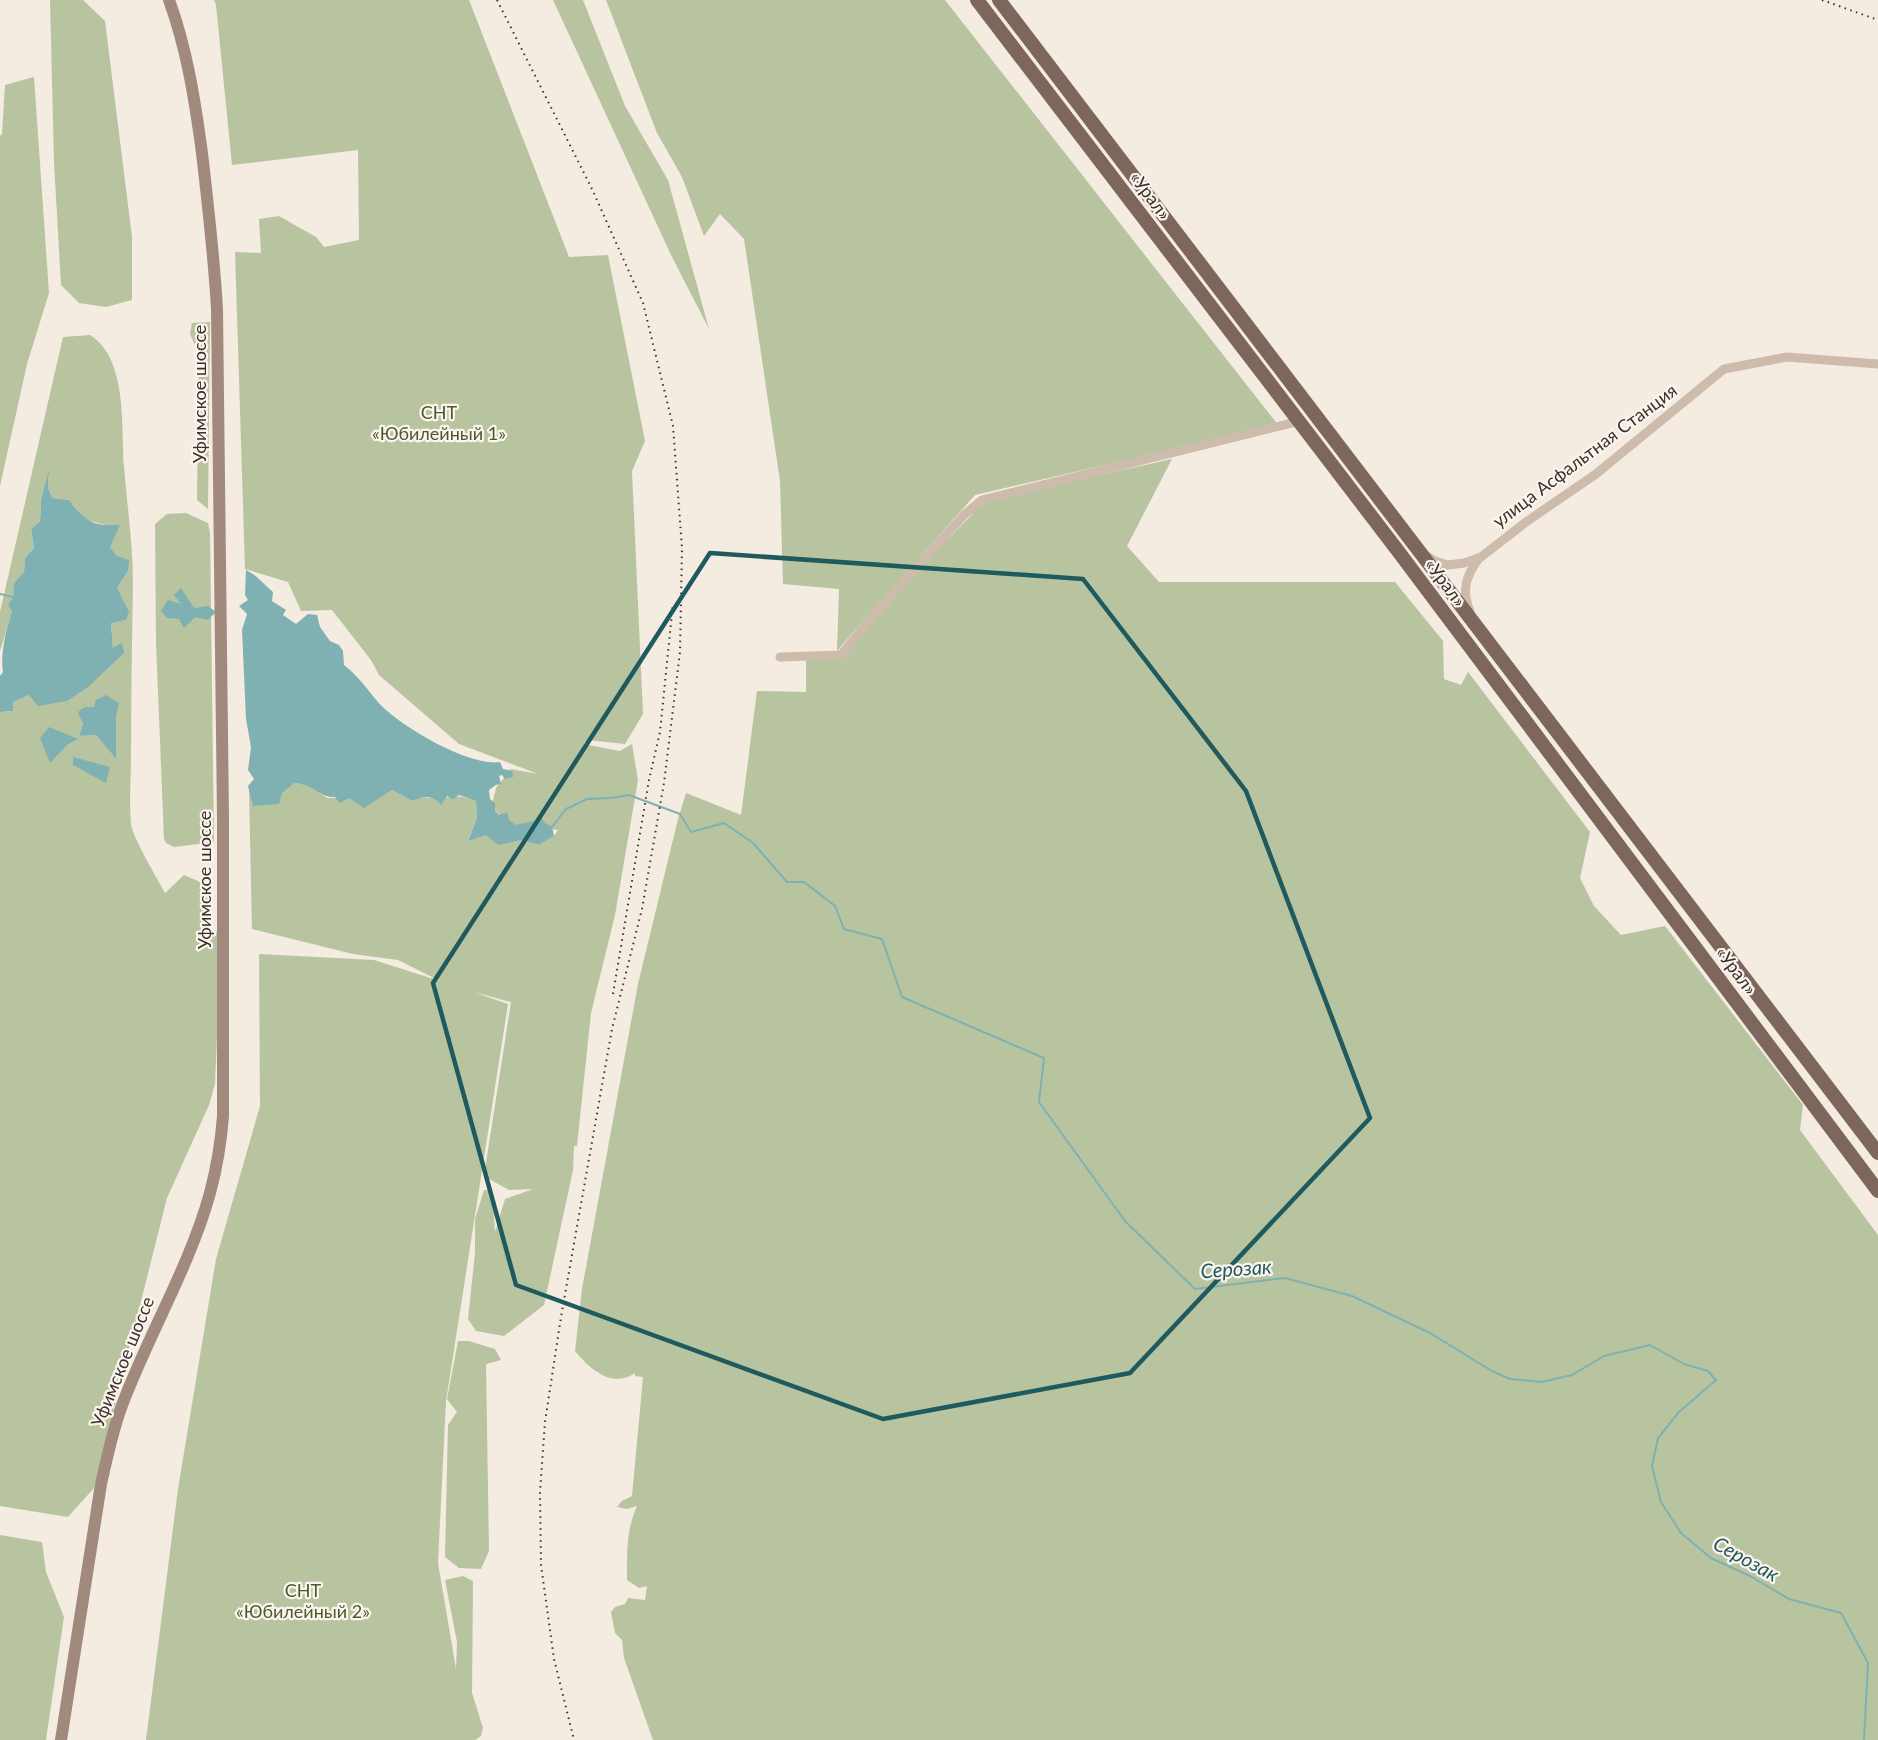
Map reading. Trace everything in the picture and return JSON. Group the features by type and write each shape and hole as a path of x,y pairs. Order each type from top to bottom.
{"main road":[{"name":"Уфимское шоссе","path":"61,1740 101,1484 110,1446 121,1408 188,1253 210,1195 219,1156 223,1116 223,830 217,309 213,246 197,117 177,21 169,0"},
{"name":"«Урал»","path":"977,0 1300,421 1878,1191"},
{"name":"«Урал»","path":"999,0 1878,1153"},
{"path":"1007,0 1018,14 1039,51"}],"street":[{"name":"улица Асфальтная Станция","path":"1419,551 1435,561 1448,565 1464,563 1481,556 1596,474 1724,369 1787,357 1878,364"},
{"path":"780,657 842,655 881,607 964,515 982,500 1300,421"},
{"path":"1479,630 1468,608 1464,593 1467,576 1481,556"}],"highlighted area":[{"path":"710,553 1083,579 1246,791 1370,1118 1130,1373 883,1419 516,1285 433,983"}],"green space":[{"path":"50,0 83,0 105,21 132,237 132,300 106,307 79,303 61,285 54,162"},
{"path":"214,0 469,0 569,257 608,255 645,441 632,471 643,714 625,744 588,740 583,744 620,751 632,744 638,780 615,915 591,1013 577,1146 574,1146 573,1170 544,1305 504,1336 476,1331 468,1319 475,1253 475,1219 484,1190 492,1190 495,1232 505,1199 533,1189 509,1190 484,1176 511,1002 473,992 508,1004 446,1401 438,1563 456,1669 457,1642 445,1580 463,1576 473,1581 472,1693 483,1728 481,1736 475,1740 146,1740 178,1489 216,1259 260,1106 259,954 374,960 440,981 398,960 353,954 252,929 249,790 294,783 307,784 327,798 349,798 392,790 412,801 419,798 463,797 476,801 477,818 468,840 486,834 513,842 522,840 539,845 554,836 558,830 514,826 507,822 492,805 496,788 511,769 538,774 459,744 379,675 371,660 332,610 301,611 288,582 245,569 235,252 261,253 259,219 279,216 316,237 324,247 359,240 358,150 232,165"},
{"path":"553,0 583,0 625,106 668,180 709,329 672,257"},
{"path":"606,0 945,0 1278,425 975,495 837,651 839,589 783,584 780,481 744,239 720,214 704,236 682,177 657,133"},
{"path":"34,77 49,293 27,364 0,486 0,136 5,85"},
{"path":"210,322 208,509 197,500 199,354 190,334 192,323"},
{"path":"90,335 102,346 117,376 120,394 133,568 130,799 132,830 165,893 184,875 209,886 205,948 218,930 219,991 215,1084 209,1105 167,1198 94,1488 68,1517 0,1506 0,712 13,711 13,702 113,648 111,622 125,620 117,588 128,571 110,547 106,525 86,520 69,500 52,498 48,488 49,473 41,500 40,521 31,529 34,548 25,558 24,572 14,583 13,597 8,605 12,612 0,651 0,612 63,337","holes":["94,708 116,717 116,759 96,735 79,736 83,724"]},
{"path":"1172,459 1127,546 1159,582 1395,582 1443,641 1444,679 1461,685 1468,672 1590,832 1580,878 1594,906 1621,935 1665,926 1803,1105 1800,1130 1878,1235 1878,1740 653,1740 624,1658 622,1640 615,1633 611,1612 615,1607 625,1604 628,1598 645,1600 647,1586 639,1588 627,1580 629,1534 637,1506 627,1509 617,1507 622,1501 632,1496 643,1377 635,1376 635,1373 618,1379 602,1375 575,1351 582,1289 638,984 686,793 741,815 757,691 806,692 806,657 835,657 980,506 992,499"},
{"path":"186,513 208,523 210,533 214,842 174,847 166,843 164,839 156,643 155,524 167,514"},
{"path":"458,1341 469,1341 495,1349 501,1360 486,1364 489,1551 481,1569 459,1568 445,1557 448,1425 457,1412 447,1399"},
{"path":"0,1535 42,1542 46,1572 64,1617 46,1740 0,1740"}],"water":[{"path":"49,470 48,488 52,498 69,500 85,518 95,523 120,525 110,547 117,556 129,560 128,571 117,588 129,612 126,620 111,623 113,648 122,643 124,653 88,687 67,701 38,706 29,695 13,702 13,711 0,712 3,650 12,612 8,605 13,597 14,583 24,572 25,558 34,548 31,529 40,521 41,500"},
{"path":"246,570 273,592 272,601 286,610 283,615 296,624 308,614 317,615 320,627 330,641 339,645 343,651 344,665 388,712 418,733 454,752 487,762 500,762 503,769 512,771 513,777 505,779 502,775 499,776 501,784 489,790 490,799 495,803 495,810 499,815 507,812 509,820 516,825 542,819 552,827 554,836 539,845 522,840 498,845 486,835 468,841 477,818 476,801 459,795 453,799 447,796 441,805 428,797 412,801 392,790 364,808 349,798 340,803 335,797 294,783 282,793 279,804 253,806 248,786 254,779 248,770 251,747 246,719 242,630 247,614 239,606 248,600 245,595"},
{"path":"181,588 194,608 208,606 216,612 208,620 195,617 184,628 179,619 167,618 161,611 168,600 181,604 174,595"},
{"path":"106,695 119,703 116,717 116,759 96,735 79,736 83,724 78,712 85,707 94,707 96,700"},
{"path":"49,727 78,739 68,744 50,763 40,738"},
{"path":"73,757 110,767 106,783 73,765"}],"waterway":[{"path":"0,594 13,597"},
{"name":"Серозак","path":"552,827 566,809 587,799 629,795 680,814 691,832 724,823 753,843 787,882 804,882 835,906 844,929 882,939 902,997 1044,1058 1039,1102 1125,1221 1195,1289 1285,1278 1352,1296 1430,1333 1492,1371 1510,1379 1542,1382 1572,1375 1604,1356 1650,1345 1684,1364 1708,1371 1716,1380 1679,1412 1658,1438 1652,1466 1661,1502 1681,1533 1711,1558 1752,1577 1789,1599 1841,1613 1868,1663 1864,1740"}],"railway":[{"path":"497,0 592,189 643,303 673,426 682,548 680,652 664,783 642,909 612,1029 561,1317 545,1422 540,1492 541,1565 554,1659 574,1740"},
{"path":"1822,0 1878,20"},
{"path":"613,994 649,780 660,732 673,603"}],"park label":[{"name":"СНТ «Юбилейный 1»","path":"439,423"},
{"name":"СНТ «Юбилейный 2»","path":"303,1601"}]}
